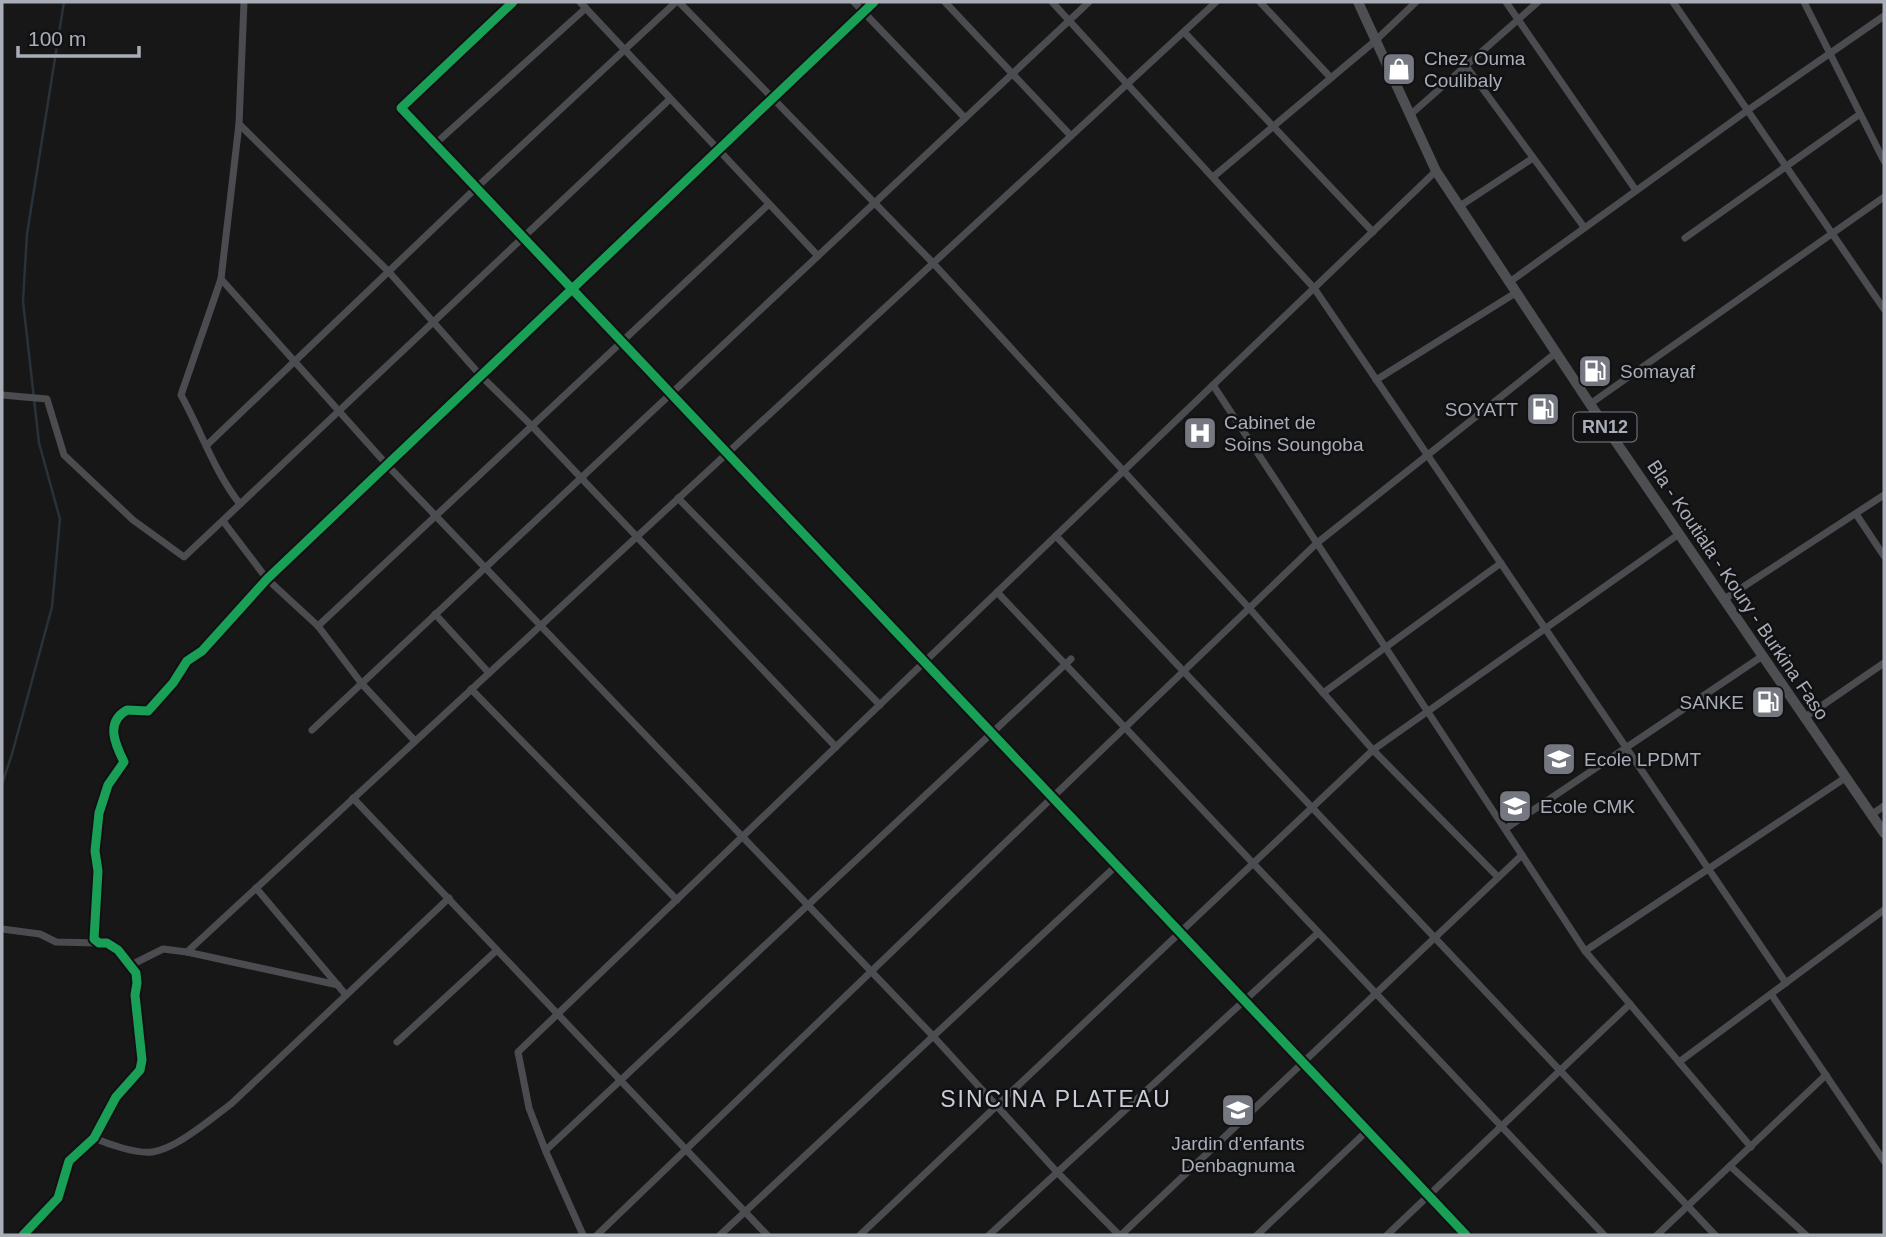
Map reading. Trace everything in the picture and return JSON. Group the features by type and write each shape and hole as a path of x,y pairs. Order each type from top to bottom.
{"main road":[{"name":"Bla - Koutiala - Koury - Burkina Faso","path":"1358,2 1436,171 1761,657 1884,833"}],"street":[{"path":"240,505 228,490 181,395 220,279 239,124 244,2"},
{"path":"513,2 401,108 1466,1235"},
{"path":"207,445 677,2 933,263 1250,609 1373,750 1498,877"},
{"path":"854,2 965,118"},
{"path":"99,943 94,939 98,871 95,851 99,813 108,785 124,762 116,745 113,727 115,721 127,710 148,711 173,683 187,661 202,651 267,579 874,2"},
{"path":"945,2 1071,136"},
{"path":"1052,2 1314,288 1786,983"},
{"path":"312,730 1089,2"},
{"path":"187,952 1216,2"},
{"path":"1260,2 1331,78"},
{"path":"1213,177 1375,41 1416,2"},
{"path":"1506,2 1635,189"},
{"path":"1410,115 1538,2"},
{"path":"1673,2 1884,309"},
{"path":"1804,2 1884,161"},
{"path":"435,144 583,5 818,256"},
{"path":"1511,281 1635,189 1884,16"},
{"path":"1184,32 1373,232"},
{"path":"1466,66 1584,227"},
{"path":"2,395 47,400 64,455 133,520 184,557 670,99"},
{"path":"1685,238 1860,114"},
{"path":"239,124 389,272 481,376 532,426 835,747"},
{"path":"1460,206 1534,158"},
{"path":"583,1235 530,1108 518,1052 1436,171"},
{"path":"1590,404 1884,197"},
{"path":"318,626 769,204"},
{"path":"220,279 388,466 933,1036 1057,1172 1120,1235 1522,855"},
{"path":"1376,380 1517,292"},
{"path":"597,1235 1317,543 1557,352"},
{"path":"1213,385 1584,951 1751,1147"},
{"path":"1723,600 1884,495"},
{"path":"678,498 880,705"},
{"path":"1856,514 1884,556"},
{"path":"223,521 267,579 318,626 362,684 415,741"},
{"path":"860,1235 1373,750 1679,534"},
{"path":"1056,536 1715,1235"},
{"path":"1323,693 1501,563"},
{"path":"997,592 1068,662 1125,728 1604,1235"},
{"path":"435,614 489,673"},
{"path":"1504,829 1761,657"},
{"path":"546,1150 1068,662"},
{"path":"1804,718 1884,663"},
{"path":"471,689 677,900"},
{"path":"1584,951 1845,778"},
{"path":"354,798 767,1235"},
{"path":"1871,815 1884,806"},
{"path":"720,1235 1117,865"},
{"path":"256,888 346,995"},
{"path":"94,1138 149,1153 161,1150 194,1132 231,1104 449,898"},
{"path":"1679,1062 1884,910"},
{"path":"2,929 40,934 56,942 107,943 118,950 136,973 135,995 142,1049 140,1070 116,1097 94,1138 69,1161 58,1198 23,1235"},
{"path":"989,1235 1318,933"},
{"path":"131,965 163,949 338,985"},
{"path":"397,1042 497,950"},
{"path":"1770,994 1884,1161"},
{"path":"1387,1235 1630,1004"},
{"path":"1657,1235 1826,1075"},
{"path":"1257,1235 1367,1131"},
{"path":"1730,1167 1806,1235"}],"waterway":[{"path":"2,784 52,607 60,519 39,443 23,301 27,234 64,2"}],"cycle path":[{"path":"513,2 401,108 1466,1235"},
{"path":"23,1235 58,1198 69,1161 94,1138 116,1097 140,1070 142,1060 135,995 136,973 118,950 94,939 98,871 95,851 99,813 108,785 124,762 114,734 114,727 120,715 127,710 148,711 173,683 187,661 202,651 267,579 874,2"}],"place":[{"name":"Chez Ouma Coulibaly","path":"1399,69"},
{"name":"Somayaf","path":"1595,371"},
{"name":"SOYATT","path":"1543,409"},
{"name":"Cabinet de Soins Soungoba","path":"1200,433"},
{"name":"SANKE","path":"1768,702"},
{"name":"Ecole LPDMT","path":"1559,759"},
{"name":"Ecole CMK","path":"1515,806"},
{"name":"Jardin d'enfants Denbagnuma","path":"1238,1110"}],"district":[{"name":"SINCINA PLATEAU","path":"1056,1099"}]}
